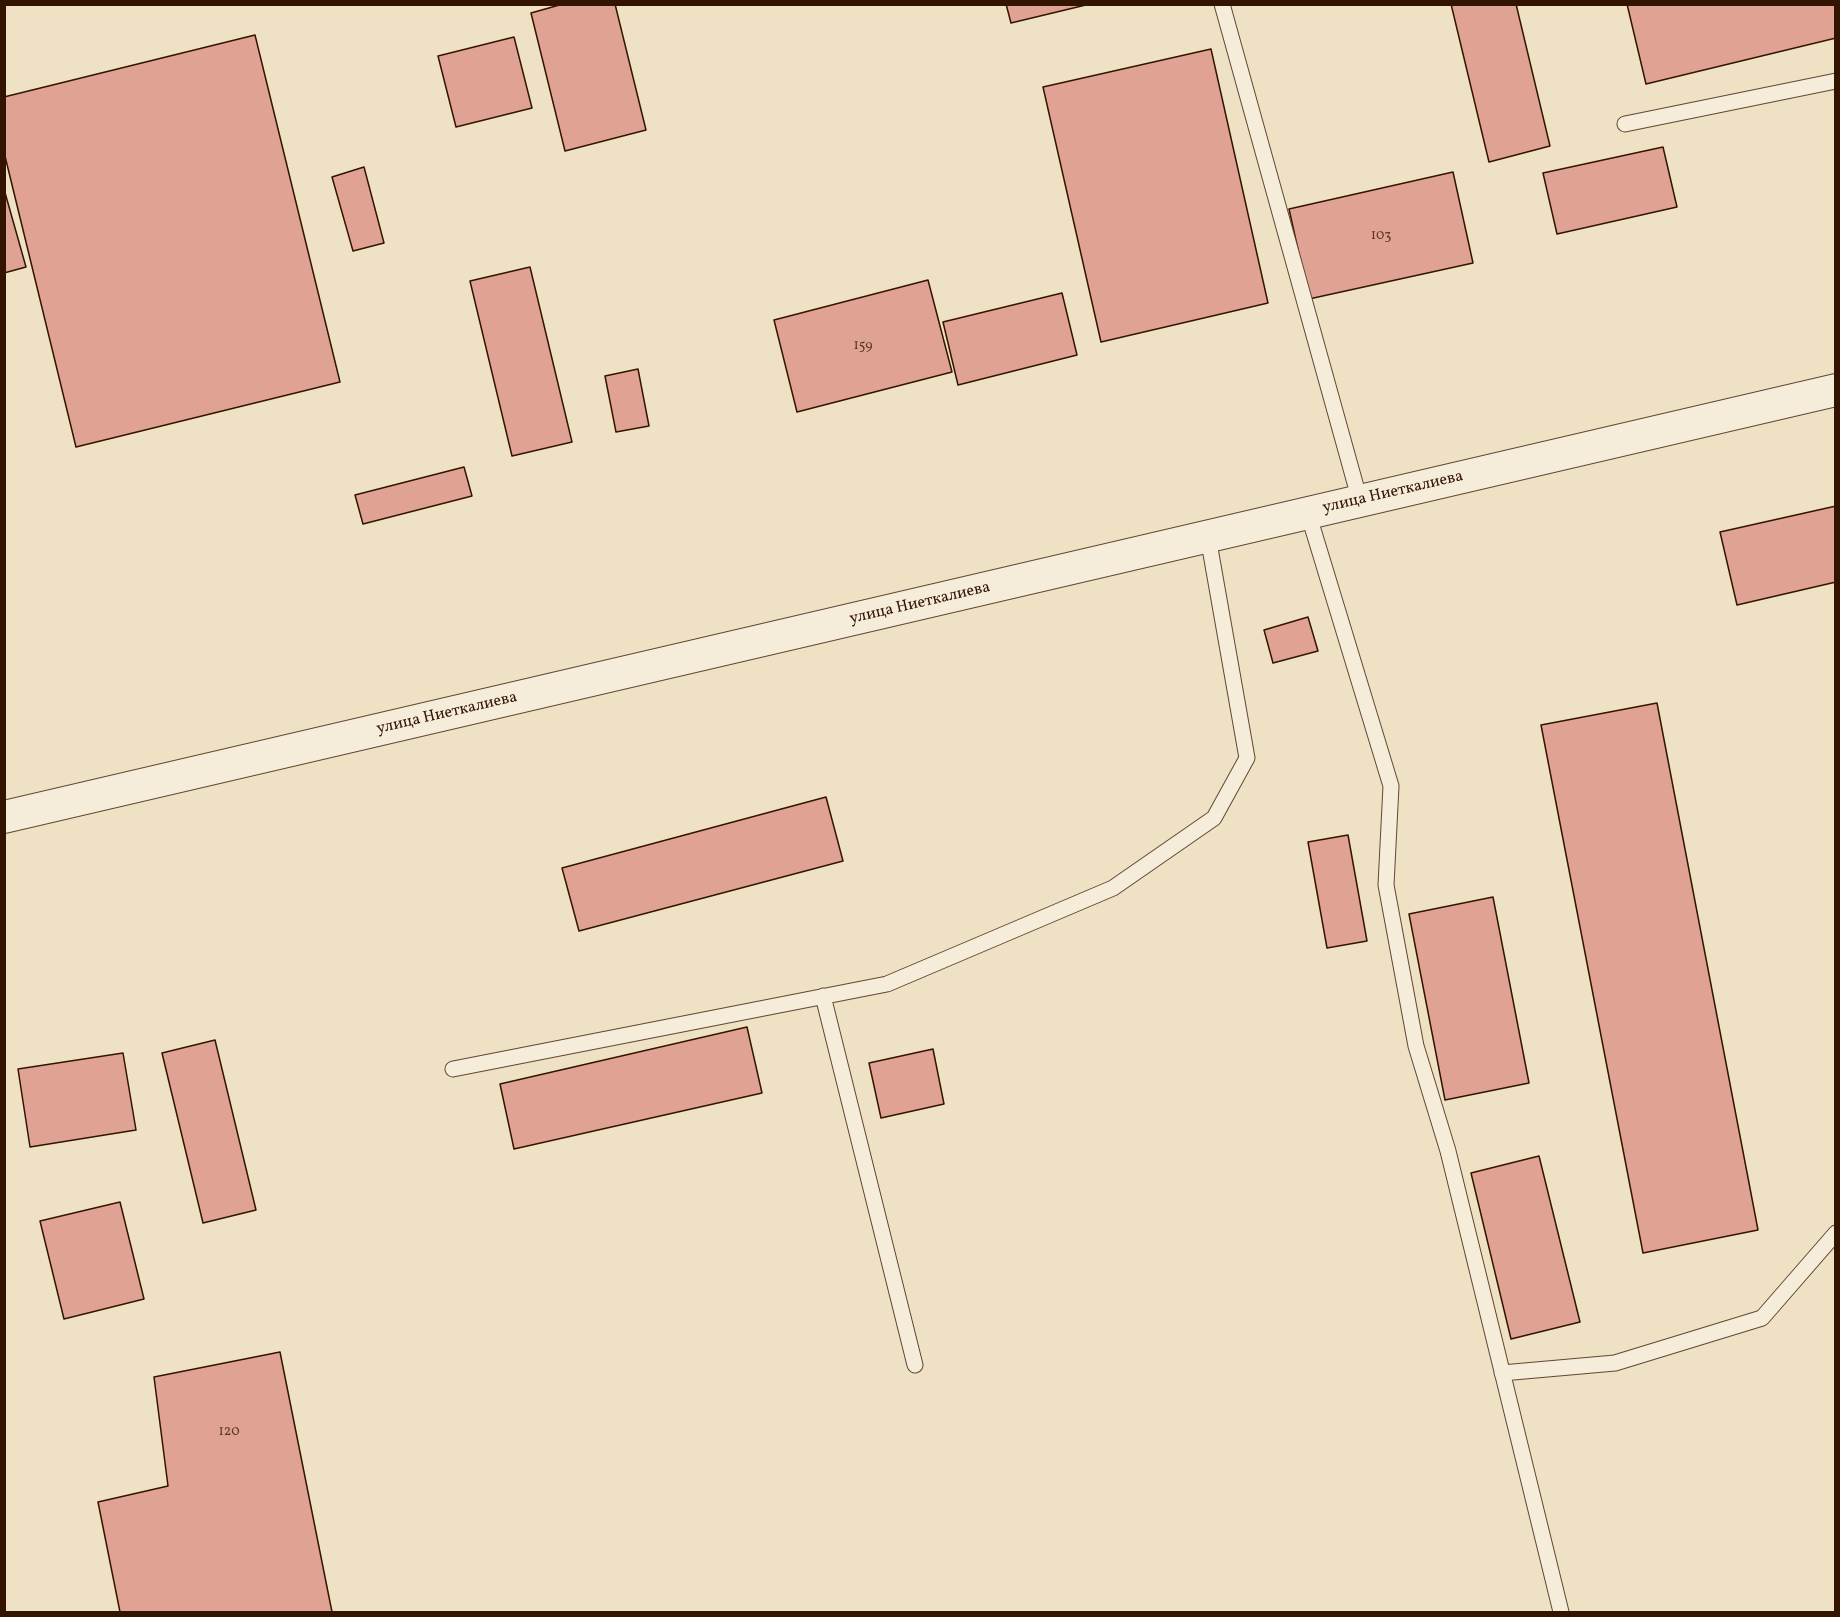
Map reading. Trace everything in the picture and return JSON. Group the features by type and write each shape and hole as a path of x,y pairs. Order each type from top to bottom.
{"street":[{"name":"улица Ниеткалиева","path":"4,817 1836,390"}],"lane":[{"path":"1222,4 1360,501"},
{"path":"1625,124 1836,81"},
{"path":"1308,513 1391,786 1386,885 1416,1046 1448,1151 1561,1612"},
{"path":"453,1069 887,984 1113,888 1214,818 1247,758 1208,537"},
{"path":"823,996 915,1365"},
{"path":"1502,1373 1615,1363 1762,1318 1836,1233"}],"building":[{"path":"563,4 615,4 646,130 565,151 531,13"},
{"path":"1006,4 1090,4 1011,23"},
{"path":"1451,4 1516,4 1550,146 1489,162"},
{"path":"1627,4 1836,4 1836,38 1646,84"},
{"path":"255,35 340,382 76,447 4,152 4,97"},
{"path":"514,37 532,108 456,127 438,56"},
{"path":"1211,49 1268,303 1101,342 1043,87"},
{"path":"1663,147 1677,207 1557,234 1543,173"},
{"path":"364,167 384,243 353,251 332,177"},
{"path":"1453,172 1473,263 1309,299 1289,209"},
{"path":"4,189 26,267 4,273"},
{"path":"530,267 572,442 512,456 470,281"},
{"path":"928,280 952,372 797,412 774,320"},
{"path":"1062,293 1077,355 958,385 943,322"},
{"path":"638,369 649,426 616,432 605,376"},
{"path":"464,467 472,496 363,524 355,495"},
{"path":"1836,506 1836,582 1737,605 1720,532"},
{"path":"1308,617 1318,651 1273,663 1264,630"},
{"path":"1657,703 1758,1230 1643,1253 1541,725"},
{"path":"826,797 843,861 579,931 562,868"},
{"path":"1348,835 1367,941 1327,948 1308,842"},
{"path":"1493,897 1529,1083 1445,1100 1409,914"},
{"path":"747,1027 762,1093 514,1149 500,1084"},
{"path":"215,1040 256,1210 203,1223 162,1053"},
{"path":"933,1049 944,1104 881,1118 869,1063"},
{"path":"123,1053 136,1130 30,1147 18,1069"},
{"path":"1539,1156 1580,1322 1511,1339 1471,1173"},
{"path":"120,1202 144,1299 64,1319 40,1221"},
{"path":"280,1352 332,1612 120,1612 98,1502 168,1486 154,1377"}]}
